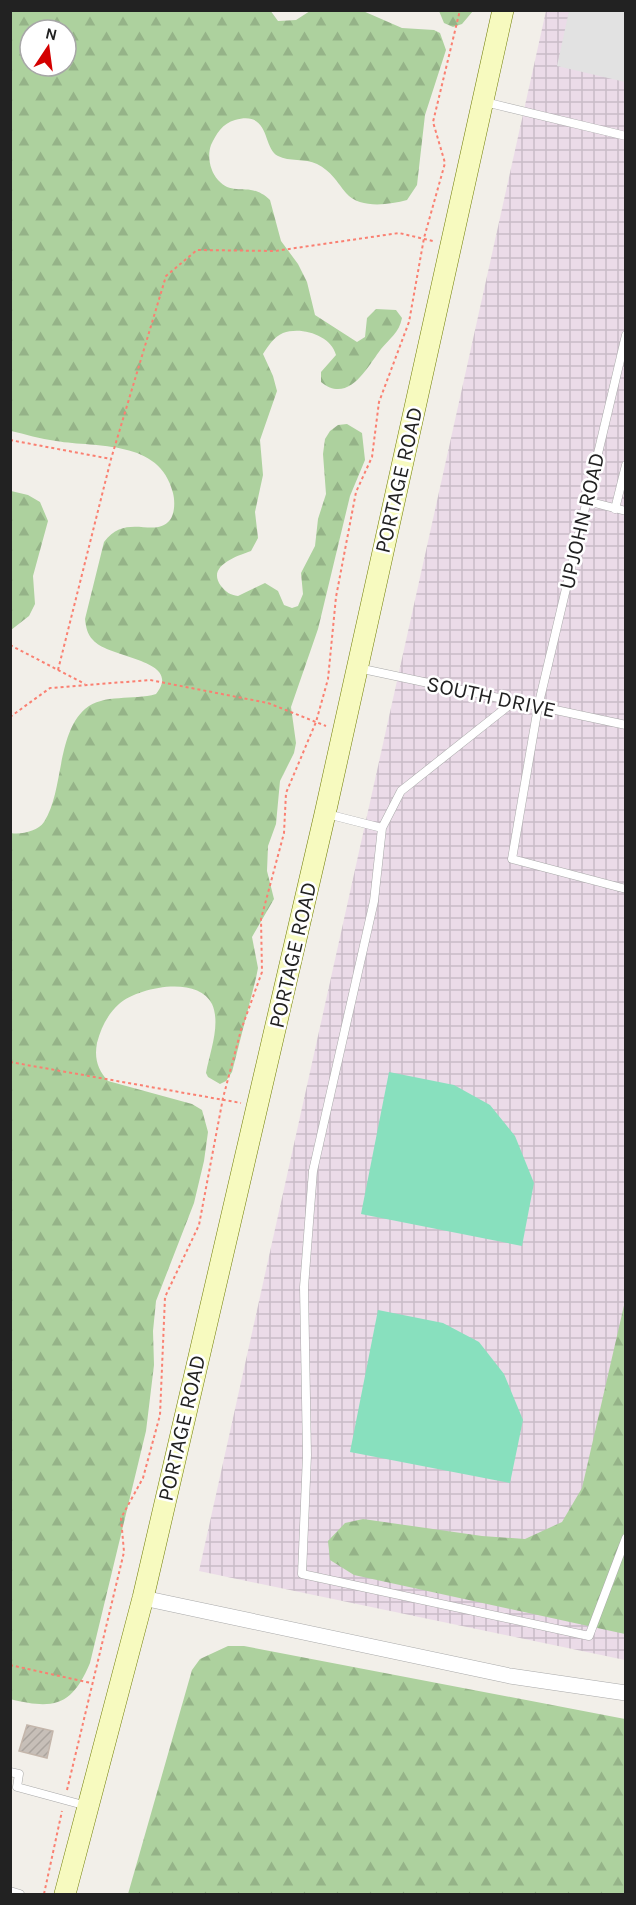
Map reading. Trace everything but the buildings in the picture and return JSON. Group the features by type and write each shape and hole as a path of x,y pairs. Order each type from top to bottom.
{"main road":[{"name":"PORTAGE ROAD","path":"65,1894 143,1598 325,814 503,10"}],"street":[{"path":"143,1598 499,1674 626,1693"}],"lane":[{"path":"484,102 626,136"},
{"name":"UPJOHN ROAD","path":"626,335 538,707 512,859 626,889"},
{"path":"615,509 626,465"},
{"path":"587,501 626,511"},
{"name":"SOUTH DRIVE","path":"356,668 626,726"},
{"path":"512,702 401,791 382,828 374,901 313,1171 304,1287 307,1455 302,1574 590,1636 622,1556 626,1538"},
{"path":"325,814 382,828"},
{"path":"10,1772 19,1774 17,1787 88,1806"},
{"path":"10,1891 20,1894"}],"path":[{"path":"10,1665 91,1683 124,1552 121,1518 143,1478 160,1415 165,1297 200,1225 223,1098 241,1030 262,972 261,919 284,833 286,793 316,722 328,679 336,597 356,492 372,457 379,402 409,321 424,238 445,163 433,122 460,10"},
{"path":"58,670 111,459 166,276 197,250 275,250 399,232 452,245"},
{"path":"10,440 111,459"},
{"path":"10,645 87,685"},
{"path":"10,717 50,688 150,680 268,703 343,732"},
{"path":"10,1062 223,1098 257,1107"}],"shaded area":[{"path":"546,11 625,11 625,1660 199,1571"},
{"path":"569,11 625,11 625,82 557,66"}],"green space":[{"path":"270,10 278,21 296,20 310,11 363,11 402,28 434,30 440,33 446,50 425,115 417,185 407,200 375,204 359,202 346,193 330,173 317,164 278,156 273,152 264,131 255,120 247,118 235,120 223,126 210,149 211,168 218,180 230,188 255,191 270,200 281,241 298,264 307,282 315,315 357,342 365,337 367,318 376,309 396,310 402,318 396,332 364,373 349,386 340,389 331,388 321,382 321,372 336,355 333,348 322,337 298,331 283,333 274,339 263,354 277,391 260,440 263,475 255,512 258,538 251,551 231,559 220,567 217,579 226,592 238,596 265,583 278,591 284,605 292,608 298,606 303,594 301,573 315,546 318,519 326,494 323,454 325,439 330,431 338,425 347,424 362,433 365,460 350,496 318,629 291,707 296,743 294,753 280,781 276,824 268,846 267,871 274,899 252,937 258,968 232,1072 226,1081 220,1084 208,1077 206,1073 214,1038 214,1012 212,1004 205,995 194,989 167,987 153,989 128,998 119,1004 108,1017 97,1043 98,1064 108,1081 192,1104 202,1110 208,1132 194,1203 156,1301 153,1331 154,1365 146,1431 90,1663 76,1688 60,1701 50,1704 10,1699 11,833 29,832 44,822 55,795 69,733 85,709 110,699 156,694 162,682 160,673 153,667 114,652 93,640 86,628 85,619 104,542 121,529 164,525 172,517 174,503 173,493 166,476 155,463 141,455 125,449 50,440 11,431 11,11"},
{"path":"439,10 473,11 462,24 453,27 444,23"},
{"path":"11,491 28,495 40,502 48,521 33,576 35,604 29,616 11,630"},
{"path":"389,1072 454,1085 490,1105 515,1136 534,1183 522,1246 361,1214"},
{"path":"625,1301 625,1634 354,1575 330,1560 328,1541 345,1523 363,1519 482,1536 525,1539 562,1522 582,1488"},
{"path":"378,1310 443,1323 479,1342 504,1374 523,1420 510,1483 350,1452"},
{"path":"228,1646 244,1646 625,1719 625,1894 128,1894 192,1670 200,1659"}]}
